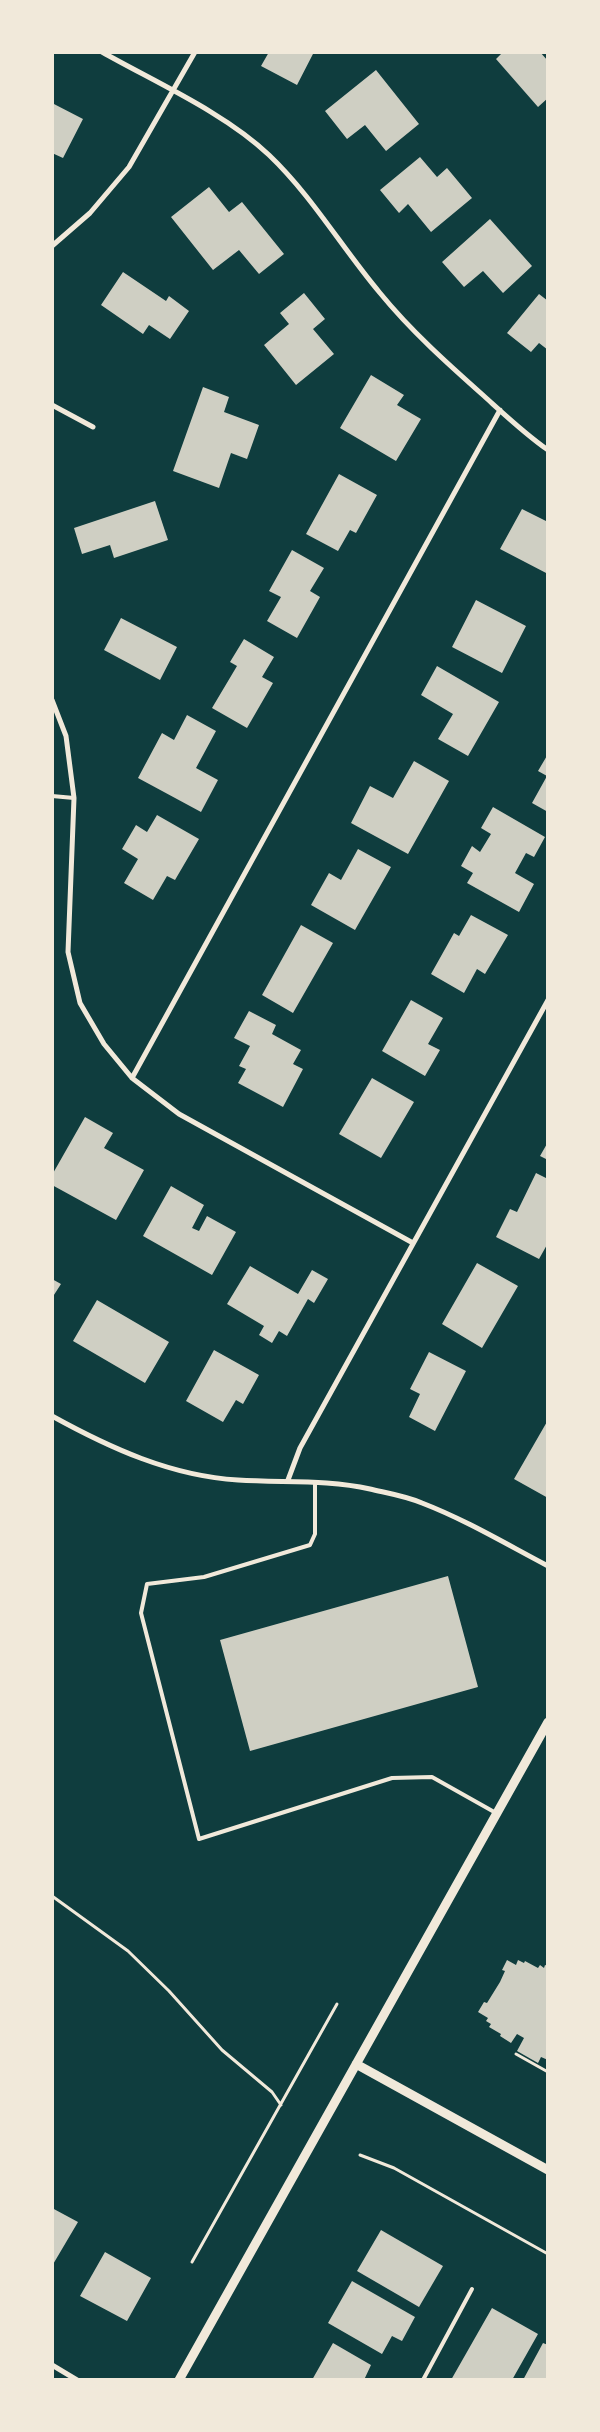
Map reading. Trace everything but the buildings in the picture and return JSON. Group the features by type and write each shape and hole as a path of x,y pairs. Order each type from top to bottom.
{"street":[{"path":"102,52 240,131 268,154 295,181 380,293 428,346 527,435 548,450"},
{"path":"52,246 90,213 129,167 195,52"},
{"path":"52,405 93,427"},
{"path":"132,1078 500,410"},
{"path":"52,700 66,736 74,798 68,952 80,1003 104,1044 132,1078 179,1114 413,1243"},
{"path":"288,1480 300,1448 548,1000"},
{"path":"52,1416 87,1435 136,1457 187,1472 237,1480 288,1480 368,1488 420,1502 470,1524 548,1566"},
{"path":"180,2380 548,1722"},
{"path":"356,2064 548,2170"},
{"path":"52,2365 78,2380"}],"lane":[{"path":"52,796 74,798"},
{"path":"315,1482 315,1534 310,1545 204,1578 147,1584 141,1613 199,1839 392,1778 432,1778 496,1813"},
{"path":"423,2380 472,2290"}],"path":[{"path":"52,1896 128,1951 169,1990 222,2050 272,2092 281,2105"},
{"path":"192,2262 337,2004"},
{"path":"516,2054 548,2072"},
{"path":"360,2155 394,2168 548,2254"}]}
